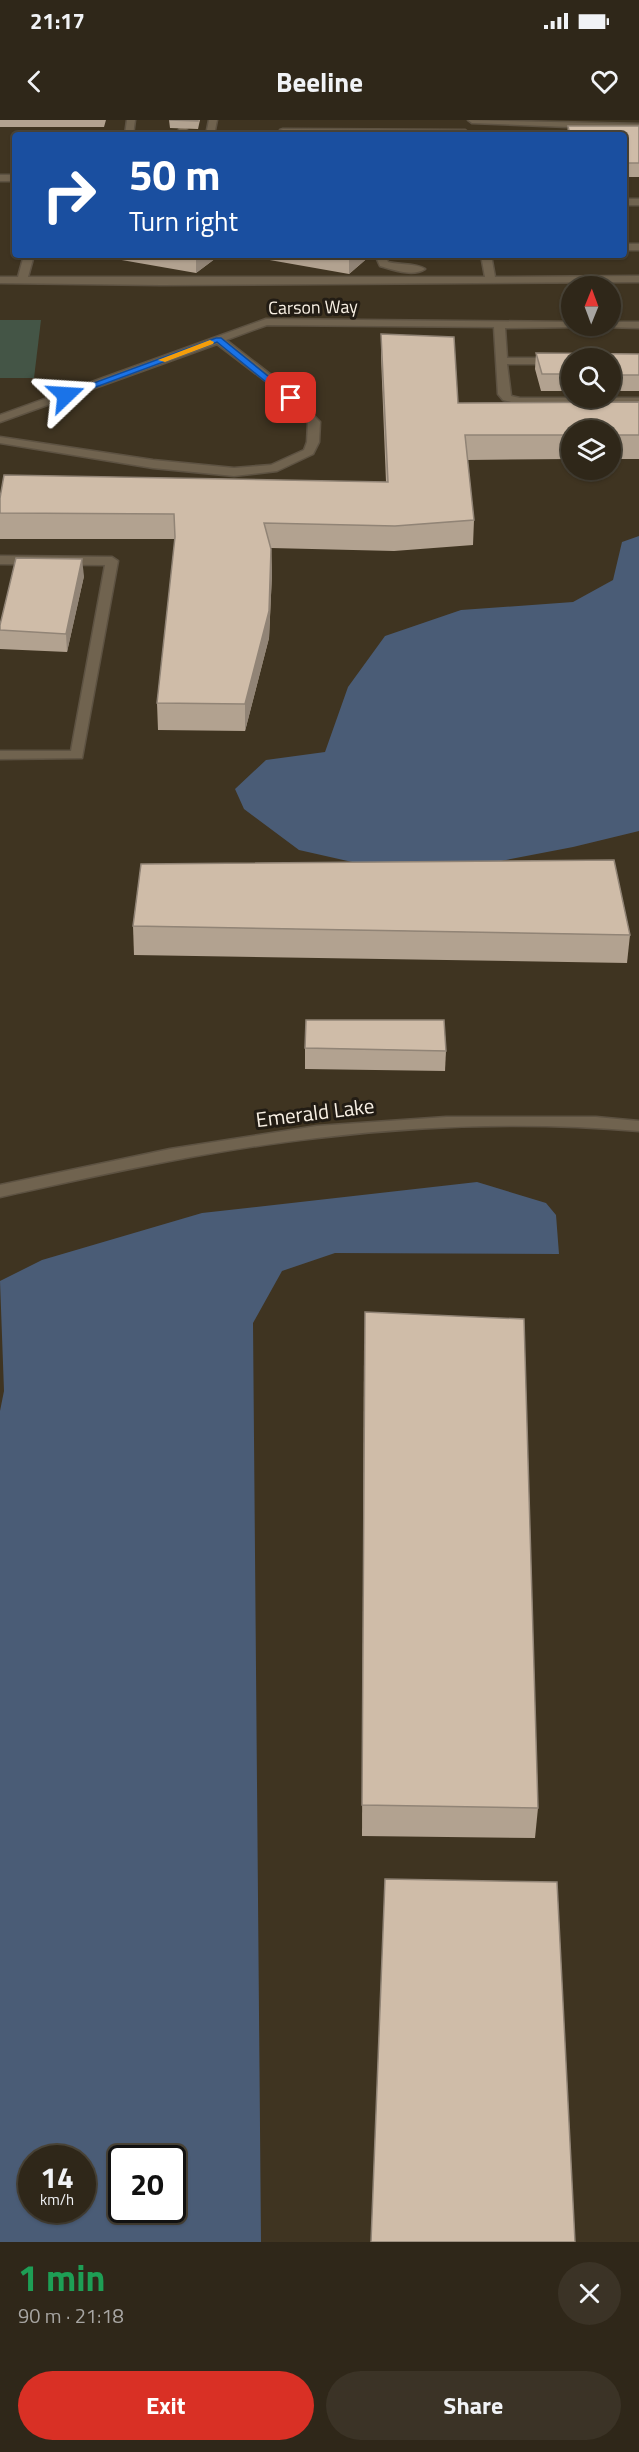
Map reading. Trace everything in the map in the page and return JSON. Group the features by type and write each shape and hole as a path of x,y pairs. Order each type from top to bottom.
{"street":[{"path":"472,120 639,127"},
{"path":"22,280 28,258"},
{"path":"381,258 384,264 402,269 639,279"},
{"path":"486,258 489,274"},
{"path":"0,280 173,282 489,274"},
{"name":"Carson Way","path":"0,419 266,322 561,325"},
{"path":"499,324 504,394 507,398 639,401"},
{"path":"621,325 639,325"},
{"path":"0,440 153,464 234,472 273,468 309,452 313,442 314,422 280,387 218,339"},
{"path":"501,361 561,361"},
{"path":"0,560 111,561 77,755 0,755"},
{"name":"Emerald Lake","path":"0,1191 170,1155 317,1132 446,1122 596,1122 639,1126"}],"green space":[{"path":"0,320 41,320 34,378 0,378"}],"water":[{"path":"639,536 639,831 573,847 470,867 361,864 299,850 244,809 235,789 266,760 325,752 348,687 385,636 461,610 573,602 613,580 622,542"},
{"path":"477,1182 546,1203 556,1215 559,1254 335,1253 282,1271 253,1323 261,2242 0,2242 0,1411 4,1391 0,1281 42,1260 202,1213"}],"building":[{"path":"568,126 639,126 639,163 627,163 627,132 569,132"},
{"path":"381,334 454,337 458,403 561,402 561,408 621,408 621,402 639,402 639,435 621,435 621,420 561,420 561,435 465,435 474,520 395,526 264,523 271,549 269,611 245,704 157,703 175,537 174,514 0,513 4,475 388,482"},
{"path":"536,353 561,353 561,374 542,374"},
{"path":"621,354 639,354 639,375 621,375"},
{"path":"16,558 82,559 66,634 0,630"},
{"path":"614,860 630,935 133,926 141,864"},
{"path":"306,1020 444,1020 446,1051 305,1048"},
{"path":"365,1312 524,1319 538,1808 362,1805"},
{"path":"385,1879 557,1882 575,2242 371,2242"}],"slow traffic":[{"path":"162,360 210,342"}],"route":[{"path":"66,395 218,339 291,398"}]}
